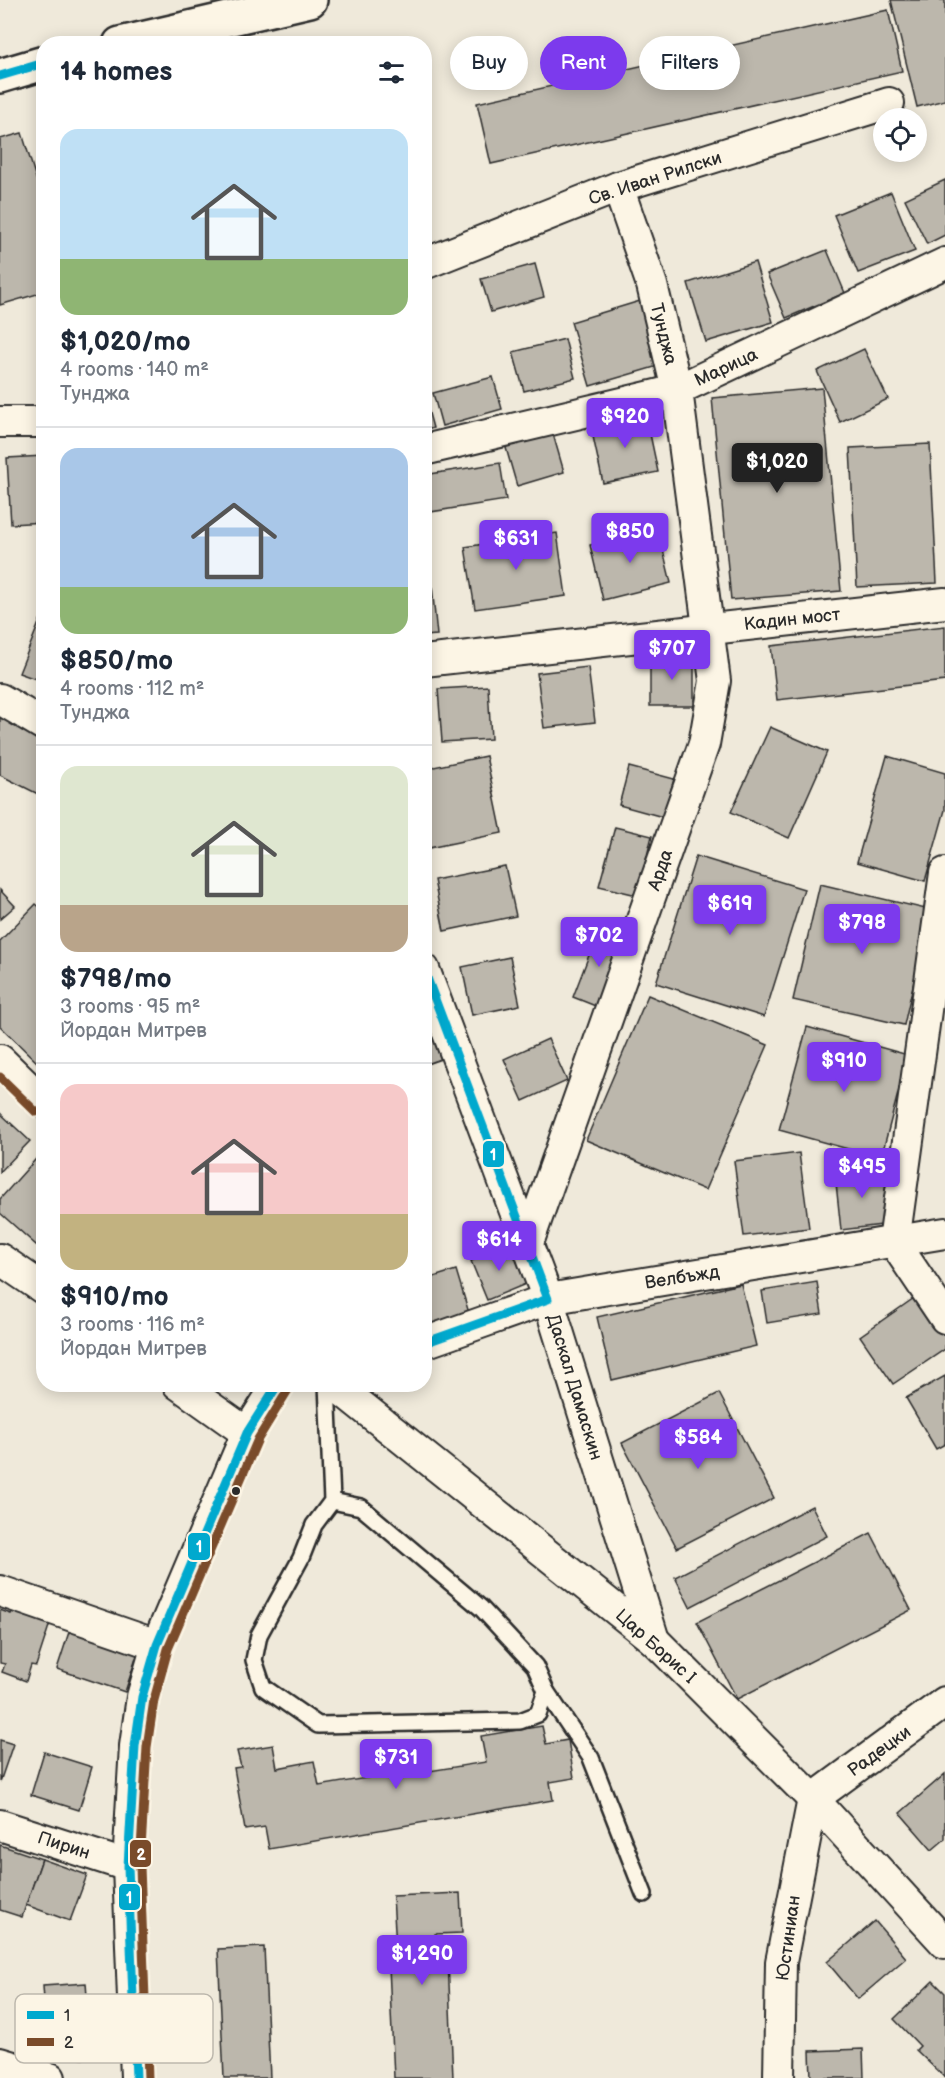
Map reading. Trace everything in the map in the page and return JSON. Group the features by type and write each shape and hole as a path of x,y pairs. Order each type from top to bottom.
{"main road":[{"path":"155,36 310,0"},
{"path":"0,76 36,65"}],"street":[{"name":"Св. Иван Рилски","path":"432,261 618,187 889,103"},
{"name":"Тунджа","path":"618,187 652,285 677,390 710,627"},
{"name":"Марица","path":"432,448 677,390 945,263"},
{"path":"0,422 36,422"},
{"name":"Кадин мост","path":"432,660 710,627 945,603"},
{"name":"Арда","path":"528,1243 704,744 715,681 710,627"},
{"path":"0,699 36,719"},
{"path":"945,873 894,1242 945,1318"},
{"name":"Даскал Дамаскин","path":"432,990 548,1299 654,1640"},
{"path":"0,1060 36,1095"},
{"name":"Велбъжд","path":"432,1340 548,1299 945,1233"},
{"path":"0,1259 36,1284"},
{"path":"189,1392 247,1433"},
{"path":"133,1994 128,1866 135,1746 140,1707 157,1645 247,1433 273,1392"},
{"name":"Цар Борис I","path":"344,1392 654,1640 813,1799 945,1942"},
{"path":"0,1591 157,1645"},
{"name":"Радецки","path":"813,1799 945,1702"},
{"name":"Юстиниан","path":"779,2078 781,1962 813,1799"},
{"name":"Пирин","path":"0,1825 128,1866"},
{"path":"0,2062 50,2078"},
{"path":"135,2063 136,2078"}],"lane":[{"path":"327,1392 332,1501 314,1525 301,1558 260,1635 254,1660 263,1687 318,1725 520,1721 538,1714 546,1691"},
{"path":"332,1501 361,1507 482,1608 535,1666 546,1691 591,1758 644,1894"}],"building":[{"path":"891,0 945,0 945,100 917,107"},
{"path":"888,10 902,71 491,164 477,103 540,89 627,90 627,69 639,66 639,90 740,90 740,43"},
{"path":"22,133 36,178 36,294 0,305 0,139"},
{"path":"945,180 945,235 927,244 905,199"},
{"path":"891,192 915,251 858,273 834,215"},
{"path":"827,250 845,293 786,318 767,274"},
{"path":"755,262 773,322 706,342 688,283"},
{"path":"535,264 544,297 491,312 481,279"},
{"path":"640,301 658,366 590,386 571,322"},
{"path":"565,339 575,378 524,391 513,352"},
{"path":"864,349 888,399 840,422 817,371"},
{"path":"493,377 502,409 442,426 433,393"},
{"path":"822,388 841,591 731,600 712,398"},
{"path":"646,415 658,472 603,483 591,427"},
{"path":"551,427 564,472 517,486 504,441"},
{"path":"930,444 937,583 857,587 850,448"},
{"path":"36,456 36,522 11,524 7,458"},
{"path":"500,463 506,500 432,512 432,474"},
{"path":"658,529 671,583 603,600 590,545"},
{"path":"557,533 566,596 475,609 465,547"},
{"path":"432,586 437,635 432,635"},
{"path":"945,626 945,681 777,700 771,646"},
{"path":"36,630 36,679 19,673"},
{"path":"650,655 694,656 694,706 650,706"},
{"path":"588,667 595,722 544,728 537,673"},
{"path":"488,686 491,739 442,742 438,689"},
{"path":"0,717 36,735 36,793 0,775"},
{"path":"770,727 827,752 789,838 731,812"},
{"path":"486,756 502,833 432,847 432,767"},
{"path":"887,756 945,773 945,810 925,881 857,862"},
{"path":"629,767 674,779 663,817 619,805"},
{"path":"615,827 652,836 637,895 599,886"},
{"path":"696,856 804,889 764,1017 656,983"},
{"path":"505,866 516,916 444,931 434,880"},
{"path":"820,884 930,910 904,1025 793,1000"},
{"path":"0,890 15,906 0,919"},
{"path":"36,904 36,1061 0,1026 0,941"},
{"path":"599,929 624,939 598,1007 573,997"},
{"path":"510,957 520,1005 472,1015 462,967"},
{"path":"648,995 768,1045 705,1190 586,1140"},
{"path":"807,1027 908,1055 881,1158 779,1130"},
{"path":"432,1034 441,1059 432,1062"},
{"path":"548,1039 567,1081 523,1101 504,1059"},
{"path":"0,1113 30,1141 0,1172"},
{"path":"799,1153 809,1228 744,1236 734,1161"},
{"path":"36,1159 36,1245 0,1213 0,1199"},
{"path":"884,1169 890,1224 841,1230 835,1174"},
{"path":"512,1244 528,1283 487,1300 471,1261"},
{"path":"456,1270 469,1313 432,1325 432,1278"},
{"path":"817,1282 822,1314 767,1323 762,1291"},
{"path":"741,1284 756,1346 612,1380 597,1317"},
{"path":"917,1296 945,1336 945,1349 893,1384 860,1336"},
{"path":"945,1376 945,1444 936,1449 906,1398"},
{"path":"719,1393 774,1498 677,1548 622,1443"},
{"path":"812,1506 827,1536 690,1607 675,1577"},
{"path":"871,1533 911,1610 737,1699 697,1622"},
{"path":"14,1607 51,1620 36,1666 31,1665 26,1681 2,1672 5,1664 0,1663 0,1610 11,1614"},
{"path":"70,1629 138,1652 125,1692 57,1669"},
{"path":"542,1726 546,1744 568,1740 574,1778 550,1782 553,1800 269,1849 265,1827 245,1830 234,1768 241,1767 237,1751 273,1745 277,1768 314,1761 319,1786 385,1775 383,1762 414,1756 417,1773 486,1762 481,1736"},
{"path":"0,1740 13,1744 0,1782"},
{"path":"44,1752 92,1767 79,1810 31,1795"},
{"path":"945,1774 945,1839 932,1850 900,1813"},
{"path":"0,1845 42,1859 22,1917 0,1910"},
{"path":"42,1859 87,1875 70,1921 26,1905"},
{"path":"460,1893 462,1933 435,1934 436,1957 448,1960 453,2078 394,2078 389,1966 397,1965 393,1896"},
{"path":"875,1921 906,1958 858,1999 827,1962"},
{"path":"264,1947 270,2078 224,2078 218,1949"},
{"path":"933,1981 945,1993 945,2078 916,2050 920,2046 894,2019"},
{"path":"86,1983 87,1994 44,1994 43,1986"},
{"path":"863,2049 864,2078 811,2078 810,2051"}],"transit line":[{"name":"1","path":"0,76 36,65"},
{"name":"1","path":"432,991 548,1299 432,1340"},
{"name":"2","path":"0,1077 36,1112"},
{"name":"1","path":"133,1994 128,1866 135,1746 142,1697 157,1645 247,1433 273,1392"},
{"name":"2","path":"145,1994 140,1866 147,1747 154,1700 168,1649 258,1439 287,1392"},
{"name":"1","path":"135,2063 136,2078"},
{"name":"2","path":"147,2063 148,2078"}]}
